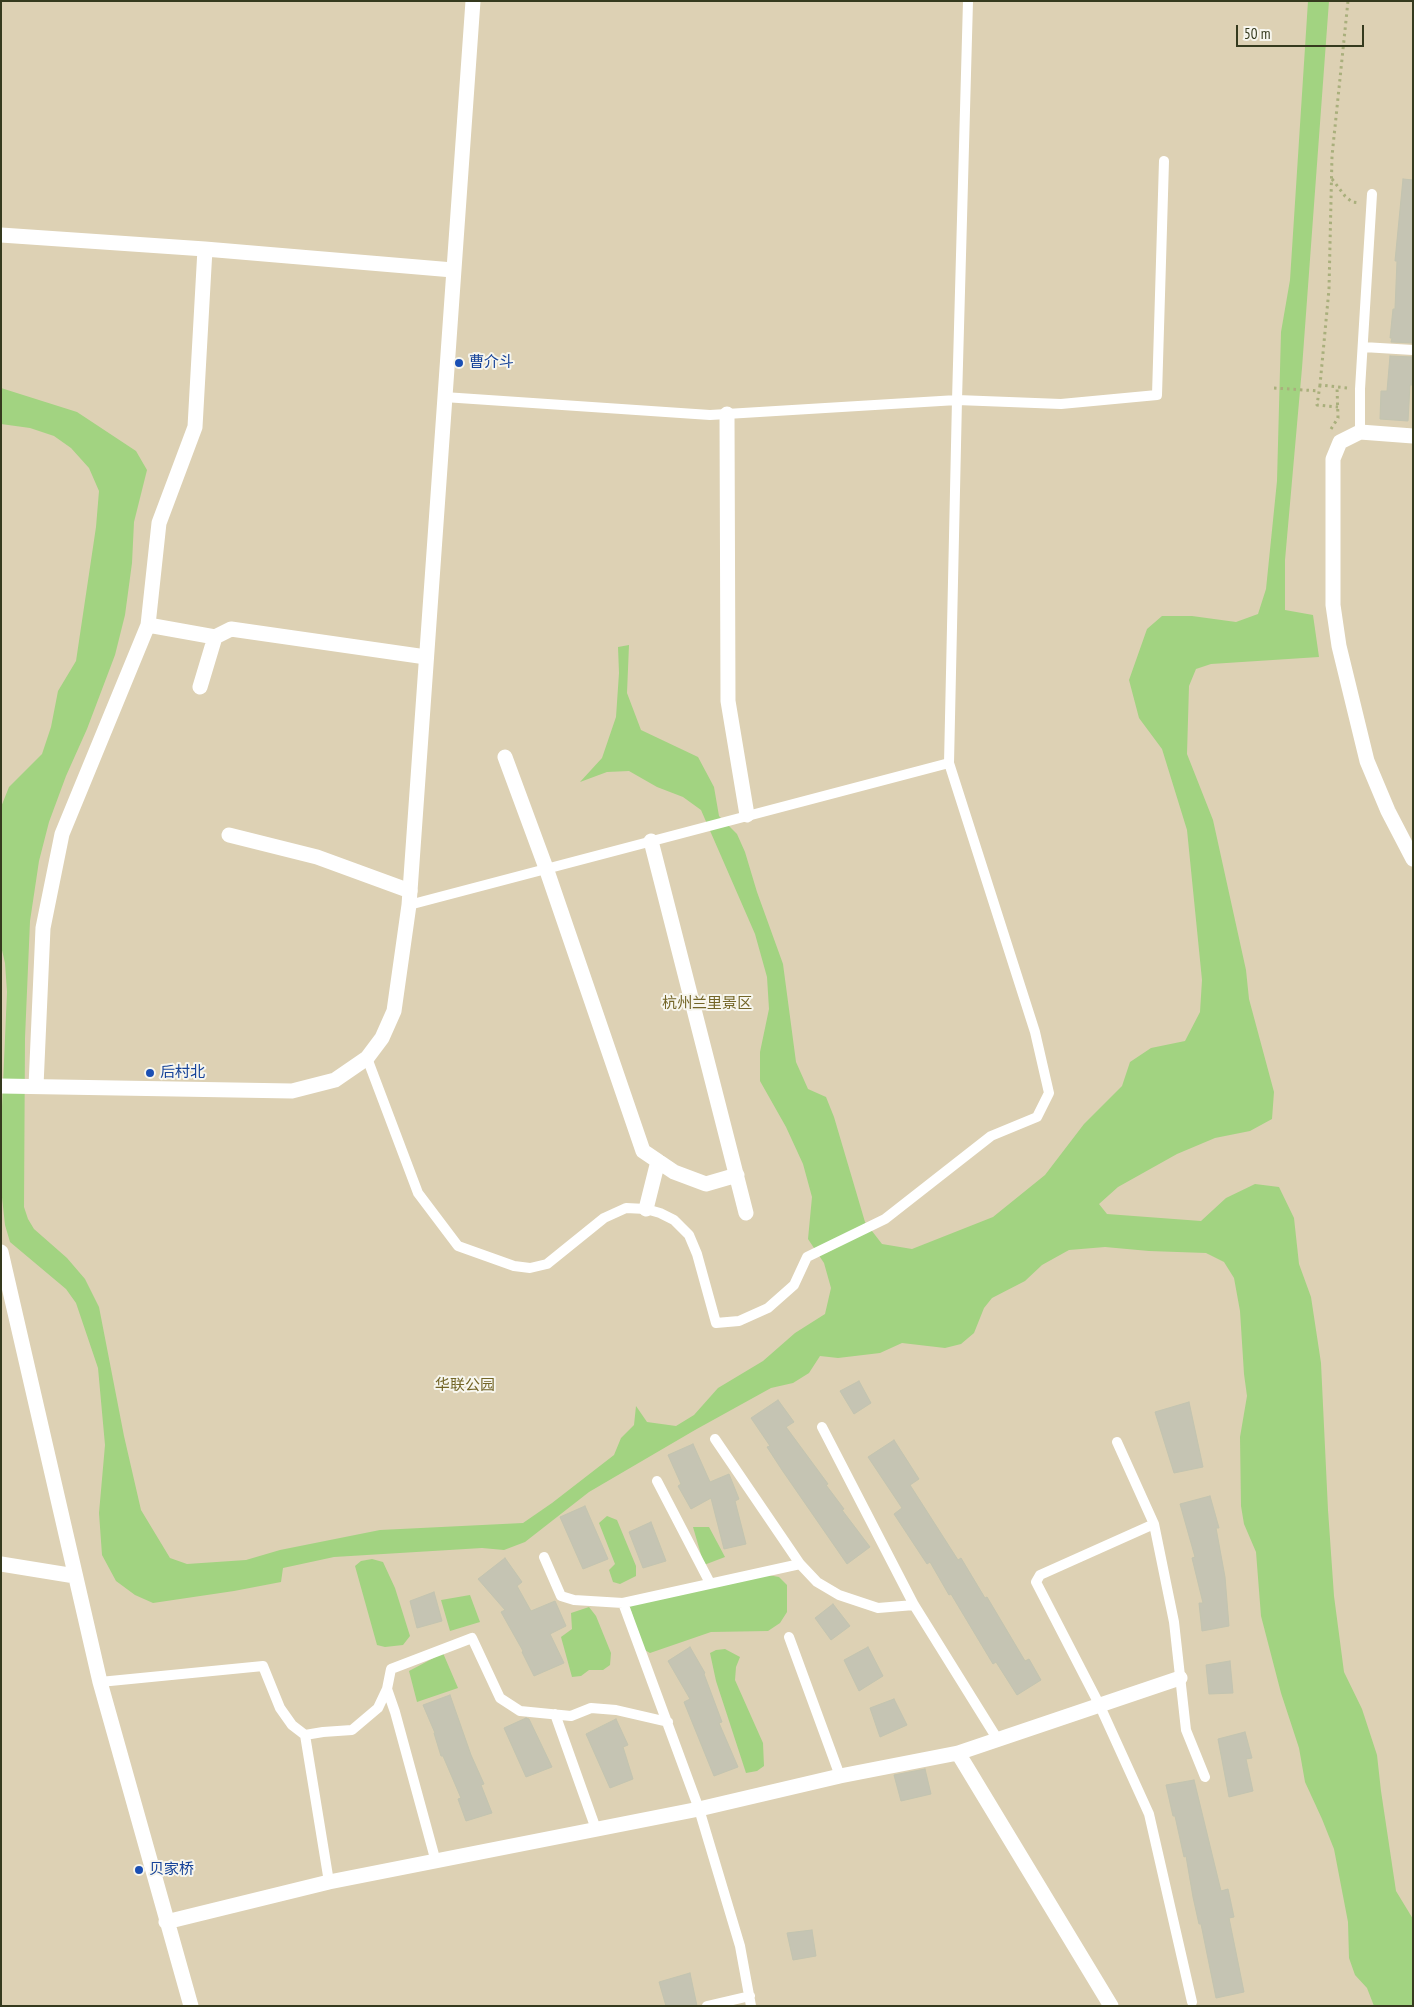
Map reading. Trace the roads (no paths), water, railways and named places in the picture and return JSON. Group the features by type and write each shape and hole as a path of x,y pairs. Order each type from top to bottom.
{"street":[{"path":"1,1086 292,1091 334,1080 367,1058 382,1038 394,1010 409,898 473,1"},
{"path":"1,236 205,249 453,270"},
{"path":"36,1086 42,928 62,834 148,625 159,523 195,428 205,249"},
{"path":"728,414 728,701 747,816"},
{"path":"1413,436 1360,432 1340,442 1334,459 1333,605 1339,646 1367,761 1388,811 1413,859"},
{"path":"148,625 215,637 231,629 426,657"},
{"path":"200,687 215,637"},
{"path":"505,757 546,868 643,1151 674,1172 706,1184 737,1175"},
{"path":"229,835 317,857 409,898"},
{"path":"652,841 746,1213"},
{"path":"646,1209 658,1161"},
{"path":"1,1252 3,1273 100,1682 191,2006"},
{"path":"1,1564 75,1576"},
{"path":"166,1922 329,1882 699,1809 840,1776 958,1753 1180,1678"},
{"path":"958,1753 1111,2006"}],"lane":[{"path":"367,1058 418,1193 458,1246 514,1266 530,1268 547,1264 604,1218 626,1208 646,1209 660,1213 674,1220 689,1236 697,1254 716,1323 739,1321 768,1308 794,1285 807,1256 885,1219 991,1136 1037,1117 1049,1093 1035,1032 949,763 968,1"},
{"path":"444,397 710,415 957,400 1061,404 1156,395 1164,161"},
{"path":"1360,432 1360,389 1372,194"},
{"path":"1363,347 1413,350"},
{"path":"409,898 546,868 949,763"},
{"path":"822,1427 914,1604 998,1740"},
{"path":"715,1439 800,1564 818,1582 839,1595 878,1608 914,1604"},
{"path":"1117,1442 1154,1524 1174,1622 1186,1730 1205,1777"},
{"path":"657,1481 710,1583"},
{"path":"1154,1524 1040,1575 1036,1582 1099,1704 1150,1814 1192,2002"},
{"path":"544,1556 561,1596 574,1600 623,1604 800,1564"},
{"path":"623,1604 699,1809 740,1946 751,2001 707,2006"},
{"path":"789,1637 840,1776"},
{"path":"100,1682 263,1666 280,1708 292,1726 305,1735 352,1730 378,1708 386,1689 391,1669 472,1638 500,1698 520,1711 571,1716 591,1708 616,1710 668,1722"},
{"path":"386,1689 396,1712 436,1862"},
{"path":"556,1714 596,1829"},
{"path":"305,1735 329,1882"}],"place":[{"name":"曹介斗","path":"459,363"},
{"name":"后村北","path":"150,1073"},
{"name":"贝家桥","path":"139,1870"}],"park label":[{"name":"杭州兰里景区","path":"707,1004"},
{"name":"华联公园","path":"465,1386"}]}
